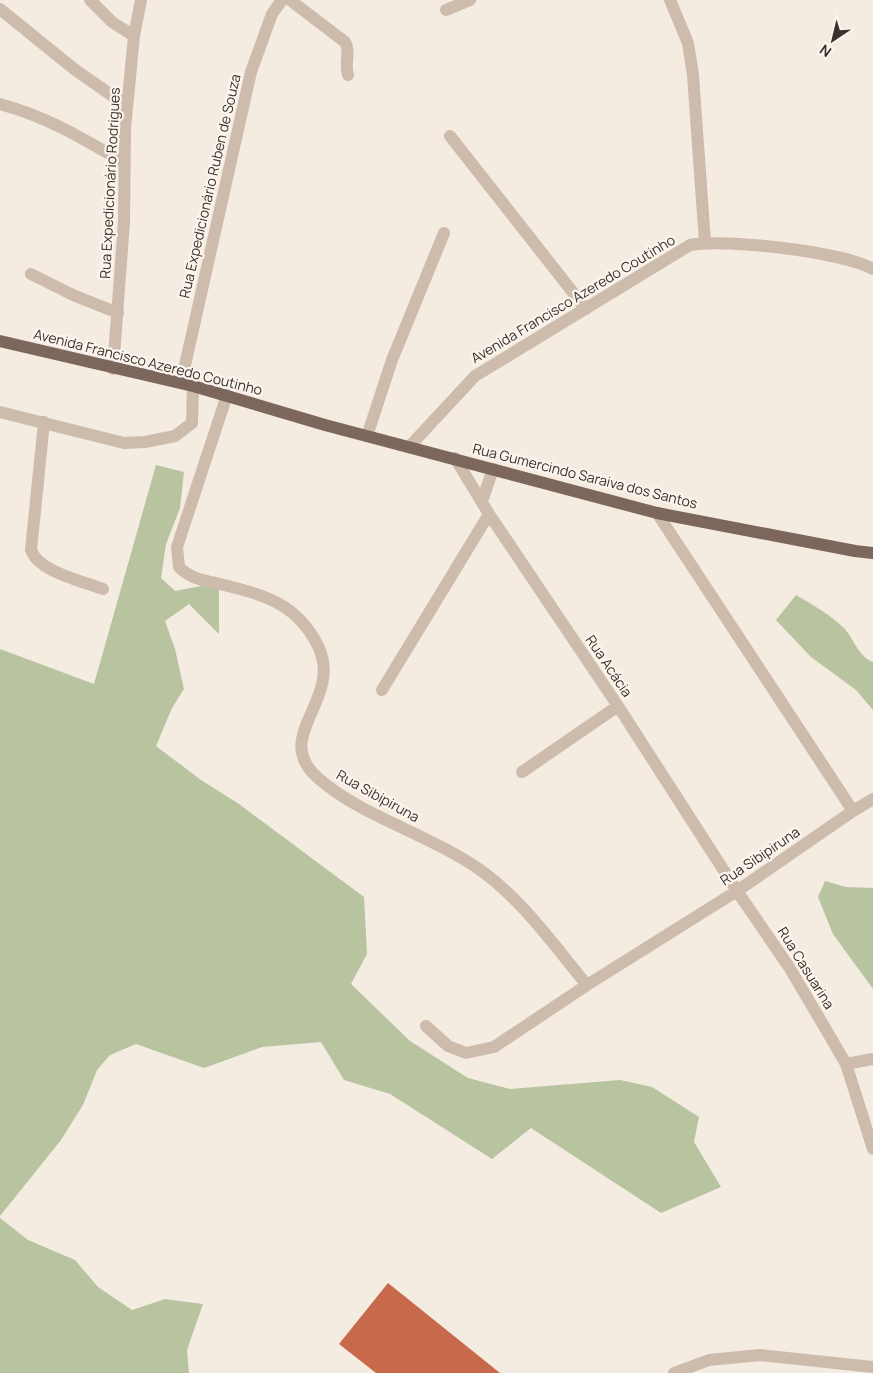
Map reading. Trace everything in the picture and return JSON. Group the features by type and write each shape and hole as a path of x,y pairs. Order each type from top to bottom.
{"main road":[{"name":"Avenida Francisco Azeredo Coutinho","path":"0,341 227,395 325,425 409,447"},
{"name":"Rua Gumercindo Saraiva dos Santos","path":"409,447 657,513 855,552 873,553"}],"street":[{"path":"90,0 112,22 134,36"},
{"name":"Rua Expedicionário Rodrigues","path":"113,369 118,313 128,106 134,36 141,0"},
{"name":"Rua Expedicionário Ruben de Souza","path":"44,422 124,443 146,442 175,436 192,423 187,385 244,97 261,40 272,14 282,0"},
{"path":"290,0 345,42 348,49 346,69 348,74"},
{"path":"446,10 470,0"},
{"path":"670,0 688,43 693,75 705,242"},
{"path":"0,9 74,69 128,106"},
{"path":"0,104 28,111 64,126 125,163"},
{"path":"450,136 586,309"},
{"path":"367,436 392,360 444,233"},
{"name":"Avenida Francisco Azeredo Coutinho","path":"409,447 475,376 690,245 705,242 842,257 873,269"},
{"path":"31,274 73,295 118,313"},
{"name":"Rua Sibipiruna","path":"227,395 177,547 179,567 194,578 259,594 286,607 300,619 319,647 325,674 322,689 301,740 300,752 307,767 329,787 353,802 472,864 491,878 522,908 587,985"},
{"path":"0,412 44,422 31,550 34,558 46,568 103,590"},
{"name":"Rua Acácia","path":"455,458 489,514 618,706 737,891"},
{"path":"482,501 493,469"},
{"path":"657,513 853,810"},
{"path":"382,690 489,514"},
{"path":"522,772 618,706"},
{"name":"Rua Sibipiruna","path":"426,1026 448,1046 466,1053 494,1047 587,985 737,891 853,810 873,799"},
{"name":"Rua Casuarina","path":"737,891 789,967 846,1064 873,1149"},
{"path":"846,1064 873,1059"},
{"path":"674,1373 709,1360 750,1355 795,1357 873,1367"}],"green space":[{"path":"156,465 184,472 180,508 166,544 161,578 175,591 206,585 219,589 219,634 189,604 165,621 175,649 184,689 172,708 156,746 201,780 239,804 364,897 367,954 351,984 410,1041 468,1078 510,1089 620,1080 652,1087 699,1117 694,1142 721,1187 661,1213 531,1128 492,1159 390,1094 344,1080 321,1042 262,1047 204,1068 136,1044 110,1055 97,1070 83,1105 61,1140 0,1216 0,649 94,684"},
{"path":"796,595 822,610 840,624 860,652 873,662 873,710 856,690 811,657 776,620"},
{"path":"825,881 846,887 873,888 873,989 833,934 818,897"},
{"path":"0,1218 28,1240 75,1260 98,1287 132,1310 165,1299 203,1304 187,1350 189,1373 0,1373"}],"building":[{"path":"388,1283 500,1373 376,1373 339,1344"}]}
